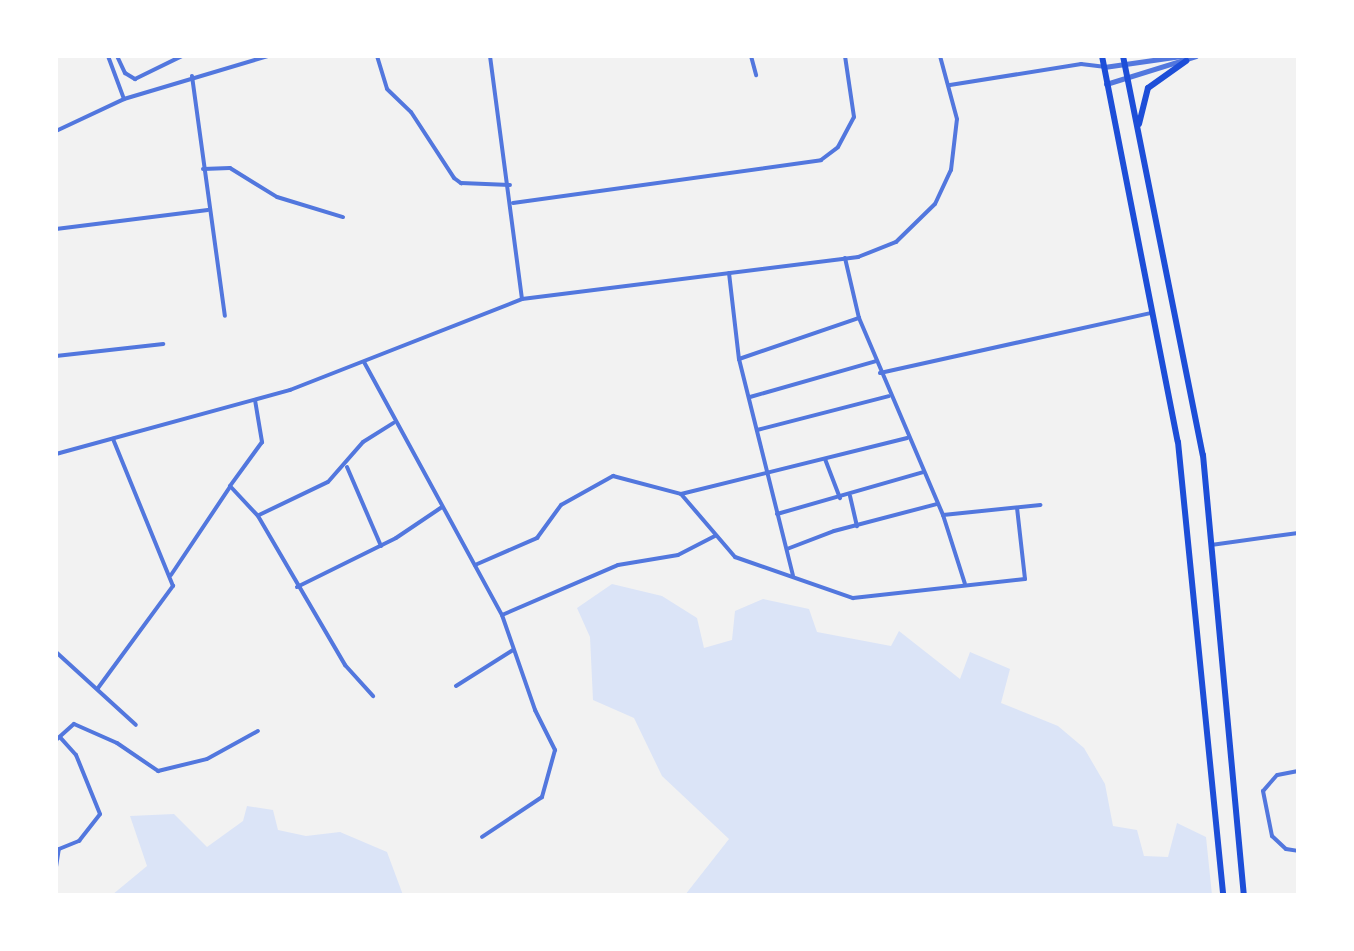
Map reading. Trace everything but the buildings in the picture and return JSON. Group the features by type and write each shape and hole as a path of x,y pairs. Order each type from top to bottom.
{"main road":[{"path":"1102,56 1154,312 1187,516 1223,895"},
{"path":"1123,56 1191,392 1211,545 1244,895"},
{"path":"1140,151 1142,98 1156,78 1184,59"}],"street":[{"path":"108,56 124,99"},
{"path":"117,56 125,73 135,79 182,56"},
{"path":"56,131 124,99 192,76 268,56"},
{"path":"377,56 387,89 421,125 454,178 461,183 510,185"},
{"path":"490,56 513,203 522,299"},
{"path":"751,56 756,75"},
{"path":"513,203 821,160 838,147 854,117 845,56"},
{"path":"56,454 255,400 364,362 522,299 845,258 896,242 935,204 951,170 958,137 950,85 940,56"},
{"path":"1106,84 1128,80 1195,56"},
{"path":"950,85 1081,64 1125,66 1184,59"},
{"path":"192,76 208,210 225,316"},
{"path":"203,169 230,168 277,197 343,217"},
{"path":"56,229 208,210"},
{"path":"845,258 859,318 889,396 943,515 965,584"},
{"path":"729,273 739,359 793,575"},
{"path":"880,373 1154,312"},
{"path":"739,359 859,318"},
{"path":"56,356 163,344"},
{"path":"750,397 876,361"},
{"path":"364,362 394,423 502,615 513,650 556,754 542,797 482,837"},
{"path":"757,430 889,396"},
{"path":"171,575 262,442 255,400"},
{"path":"258,516 322,486 347,467 363,442 394,423"},
{"path":"681,494 907,438"},
{"path":"98,688 173,588 171,575 113,439"},
{"path":"825,459 840,498"},
{"path":"347,467 381,546"},
{"path":"777,514 850,496 923,472"},
{"path":"475,565 537,538 553,512 602,479 649,482 681,494 735,557 793,575 813,588 853,598 1025,579 1017,508"},
{"path":"230,486 258,516 345,665 373,696"},
{"path":"850,496 857,526"},
{"path":"787,549 937,504"},
{"path":"943,515 1040,505"},
{"path":"297,587 381,546 442,507"},
{"path":"1211,545 1298,533"},
{"path":"502,615 618,565 678,555 715,536"},
{"path":"456,686 513,650"},
{"path":"56,652 136,725"},
{"path":"56,867 59,849 75,844 100,814 76,755 58,738 77,725 158,771 207,759 258,731"},
{"path":"1298,771 1277,775 1263,791 1272,836 1286,849 1298,851"}],"shaded area":[{"path":"612,584 662,596 697,618 704,648 732,640 735,611 763,599 809,609 817,632 891,646 899,631 960,679 970,652 1010,669 1001,703 1058,726 1084,748 1105,784 1113,826 1137,830 1144,856 1168,857 1177,823 1206,837 1212,895 685,895 729,839 662,776 634,718 593,700 590,637 577,608"},
{"path":"247,806 273,810 278,830 306,836 340,832 387,852 403,895 112,895 147,866 130,816 174,814 207,847 243,821"}]}
